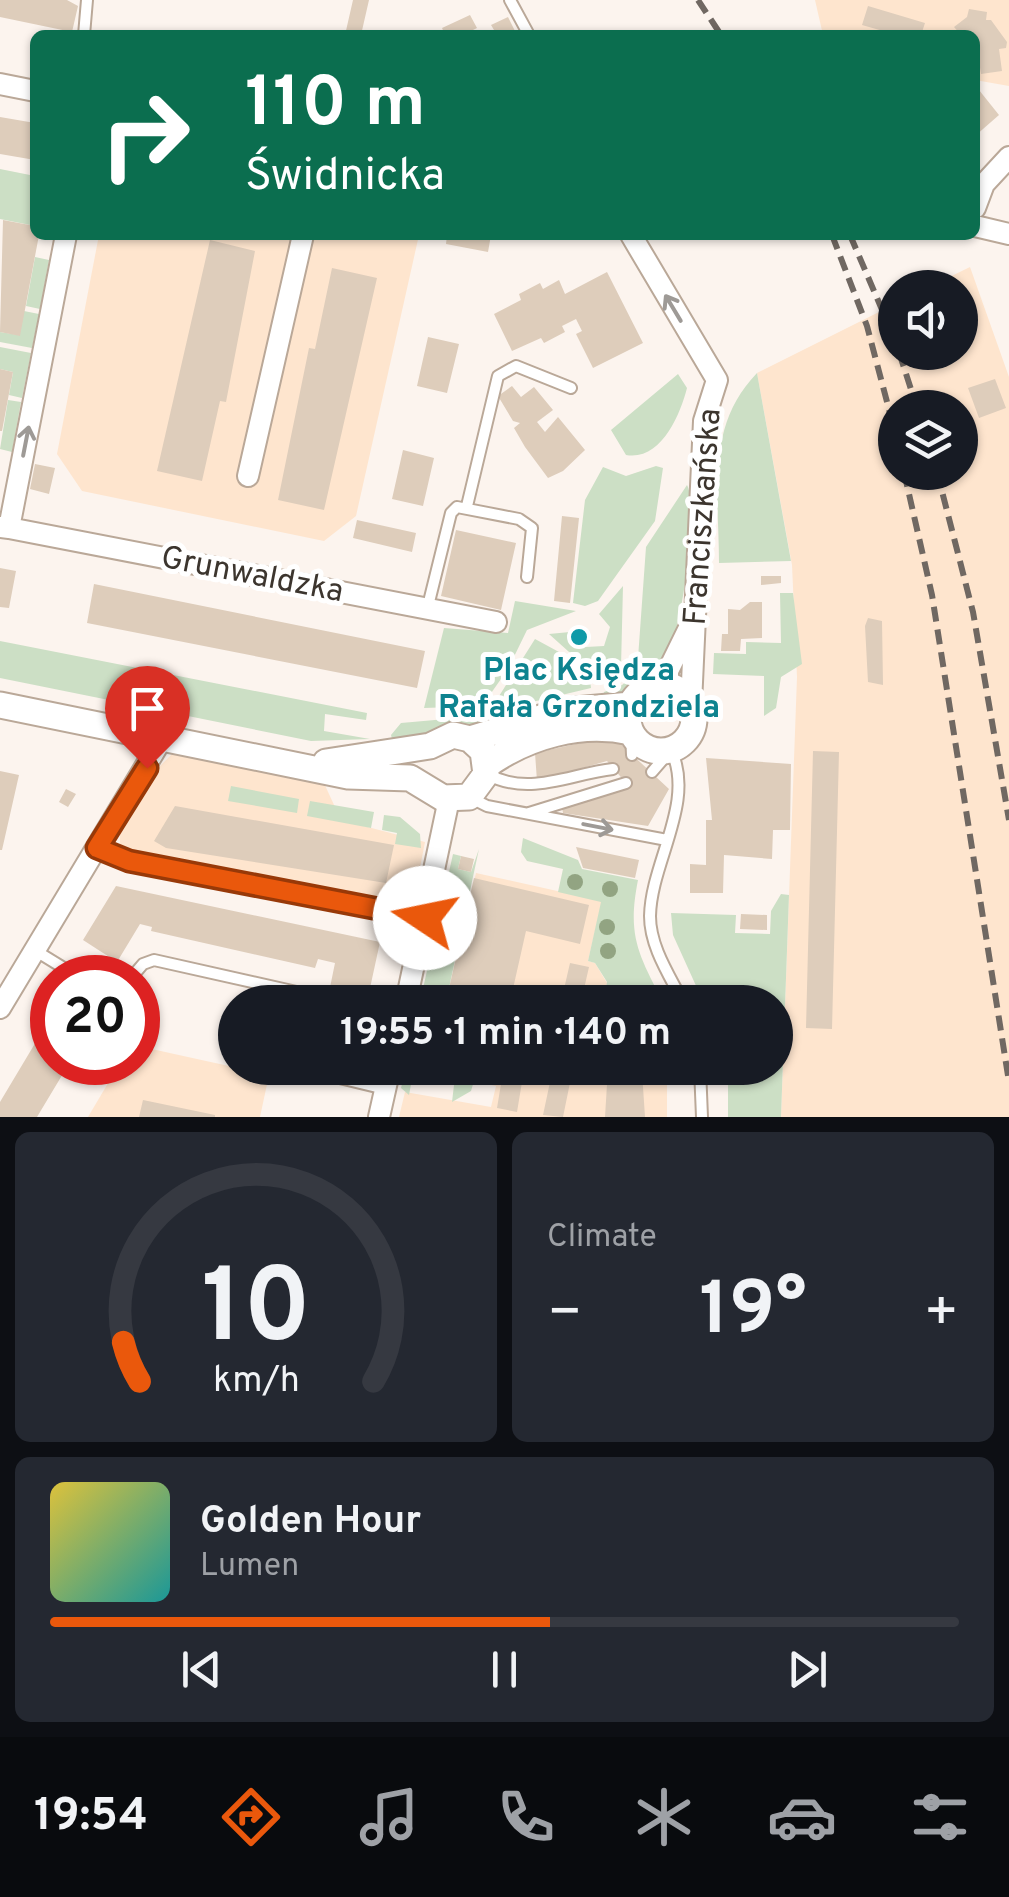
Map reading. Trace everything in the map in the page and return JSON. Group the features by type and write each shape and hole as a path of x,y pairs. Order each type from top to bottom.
{"street":[{"path":"0,84 30,90"},
{"path":"980,195 984,184 1009,157"},
{"path":"980,227 1009,234"},
{"name":"Grunwaldzka","path":"65,240 4,527 496,622"},
{"path":"248,476 302,240"},
{"name":"Franciszkańska","path":"633,240 717,380 704,421 694,618 696,663 690,704"},
{"path":"661,685 694,618"},
{"path":"410,985 449,795 514,747 558,733 670,750 684,742 692,728 690,704 680,692 661,685 641,691 631,705 632,743"},
{"path":"0,705 306,764 348,776 410,778 449,795"},
{"path":"306,764 430,746 444,736 470,739 564,710 631,705"},
{"path":"0,1008 163,737"},
{"path":"470,739 483,751 487,769"},
{"path":"430,746 422,762 449,795"},
{"path":"379,1117 387,1085"}],"lane":[{"path":"84,30 87,0"},
{"path":"510,0 526,30"},
{"path":"467,506 498,376 516,366 571,388"},
{"path":"427,610 452,513 467,506 519,520 532,528 527,577"},
{"path":"652,772 670,750 680,774 652,900 651,928 676,985"},
{"path":"487,769 512,785 532,786 613,768"},
{"path":"528,813 626,783"},
{"path":"449,795 487,806 667,840"},
{"path":"97,848 129,861 425,918"},
{"path":"36,951 43,955"},
{"path":"160,961 269,985"},
{"path":"369,1085 386,1089"},
{"path":"701,1085 702,1117"}],"shaded area":[{"path":"815,0 1009,0 1009,86 980,81 980,30 822,30"},
{"path":"98,240 418,240 356,516 324,541 82,491 57,454"},
{"path":"978,290 1009,377 1009,1117 781,1117 782,1085 793,1085 793,985 786,985 797,677 792,565 757,373 878,312 878,370 978,370"},
{"path":"174,752 323,781 341,820 425,842 417,883 410,892 377,899 128,855 120,847 120,832 159,767"},
{"path":"476,873 602,901 588,961 595,963 607,985 450,985"},
{"path":"160,1051 218,1064 218,1085 267,1085 260,1117 88,1117 107,1085 160,1085"},
{"path":"491,1085 667,1085 667,1117 399,1117 405,1092 491,1107 496,1086"}],"green space":[{"path":"0,169 30,175 30,225 0,219"},
{"path":"35,257 49,260 40,309 26,306"},
{"path":"24,311 39,314 32,348 0,342 0,332 19,335"},
{"path":"0,347 31,353 22,398 9,395 13,372 0,369"},
{"path":"757,373 791,561 719,563 717,486 722,438 740,394"},
{"path":"678,374 687,388 667,434 649,451 626,455 611,430"},
{"path":"8,400 21,402 12,452 0,449"},
{"path":"656,466 663,468 655,521 598,601 585,606 573,603 585,500 603,467 626,476"},
{"path":"687,485 691,520 686,579 666,660 658,673 646,681 602,699 604,692 622,685 637,672 646,547"},
{"path":"623,586 621,667 618,675 598,678 549,634 570,632 586,647 604,646 610,627 599,614"},
{"path":"780,593 793,593 802,664 781,677 776,708 764,716 764,676 713,674 714,653 746,654 746,642 781,643"},
{"path":"515,601 576,611 527,630 508,669 482,706 424,708 444,628 508,633"},
{"path":"535,639 559,652 590,679 591,688 499,710 494,704"},
{"path":"0,641 367,713 366,720 325,714 324,731 370,739 311,741 0,678"},
{"path":"480,716 496,723 475,728 444,725 394,747 391,735 401,723"},
{"path":"231,786 299,799 297,813 228,801"},
{"path":"310,801 374,812 371,828 307,816"},
{"path":"384,815 400,817 420,834 421,848 395,844 397,833 382,830"},
{"path":"523,838 578,860 582,869 638,880 634,930 654,985 606,985 595,963 588,961 601,902 558,892 563,869 527,861 521,852"},
{"path":"479,849 450,985 424,985 453,854 461,856 458,869 471,872"},
{"path":"781,894 789,895 786,985 696,985 673,935 671,913 736,915 735,933 770,934 771,911"},
{"path":"454,1085 473,1085 471,1091 452,1102"},
{"path":"728,1085 782,1085 781,1117 728,1117"}],"building":[{"path":"0,0 67,0 78,6 72,30 0,17"},
{"path":"353,0 369,0 362,30 346,30"},
{"path":"868,6 925,23 923,30 880,30 862,25"},
{"path":"969,9 987,12 986,20 991,20 1007,42 1006,48 999,49 1002,71 981,74 980,30 954,27 967,17"},
{"path":"470,15 477,28 443,30"},
{"path":"508,17 514,30 494,30 491,25"},
{"path":"980,91 999,115 980,132"},
{"path":"0,117 30,122 30,159 0,154"},
{"path":"3,220 30,225 30,240 38,240 20,336 0,332"},
{"path":"210,240 255,251 226,402 220,401 202,481 157,471"},
{"path":"446,240 490,240 488,252 446,244"},
{"path":"332,268 377,278 324,510 278,500 309,348 315,349"},
{"path":"607,272 643,343 593,368 576,334 582,331 576,319 562,326 565,332 544,343 541,338 512,351 494,314 521,300 519,294 540,283 543,289 559,280 565,294"},
{"path":"428,337 459,344 447,393 417,386"},
{"path":"0,369 13,372 2,431 0,431"},
{"path":"995,379 1006,408 979,418 978,390 968,388"},
{"path":"512,386 521,397 534,387 553,410 537,422 545,432 558,417 585,450 563,471 548,478 525,447 514,428 520,423 513,421 498,396"},
{"path":"403,450 434,458 423,506 392,499"},
{"path":"35,464 55,468 49,494 30,489"},
{"path":"562,516 579,518 570,603 554,601"},
{"path":"357,520 416,533 412,552 353,538"},
{"path":"456,530 516,543 501,610 441,596"},
{"path":"0,568 16,571 9,608 0,607"},
{"path":"761,576 781,576 781,583 761,585"},
{"path":"94,584 425,651 417,688 87,623"},
{"path":"750,602 762,602 762,638 741,639 740,651 721,651 722,634 728,634 728,609 740,610"},
{"path":"868,618 882,621 883,685 868,682"},
{"path":"612,736 669,789 648,826 563,813 561,802 626,783 607,761 537,781 535,753"},
{"path":"813,751 839,752 832,1029 806,1028"},
{"path":"706,758 791,764 790,830 773,830 772,859 724,855 723,893 690,893 690,864 706,865 706,820 712,820"},
{"path":"0,771 19,775 2,850 0,850"},
{"path":"66,789 76,794 68,807 59,802"},
{"path":"175,806 394,845 386,883 166,848 154,841"},
{"path":"576,847 639,860 635,878 583,868"},
{"path":"461,856 474,859 471,872 458,869"},
{"path":"474,878 589,905 580,944 526,931 514,985 450,985"},
{"path":"116,886 380,942 371,985 330,985 335,963 318,959 315,968 151,931 152,927 140,924 121,955 106,955 83,940"},
{"path":"741,914 767,915 767,930 740,929"},
{"path":"570,963 589,967 585,985 565,985"},
{"path":"30,1052 30,1085 56,1085 37,1117 0,1117 0,1102"},
{"path":"501,1085 522,1085 517,1112 497,1108"},
{"path":"549,1085 570,1085 563,1117 543,1115"},
{"path":"607,1085 643,1085 645,1117 605,1117"},
{"path":"143,1100 215,1115 215,1117 139,1117"}],"railway":[{"path":"698,0 718,30"},
{"path":"834,240 867,326 884,390"},
{"path":"852,240 878,300"},
{"path":"905,370 911,390"},
{"path":"908,490 932,595 1009,1082"},
{"path":"942,490 973,612 1009,820"}],"place":[{"name":"Plac Księdza Rafała Grzondziela","path":"579,637"}],"route":[{"path":"147,768 97,848 129,861 425,918"}]}
